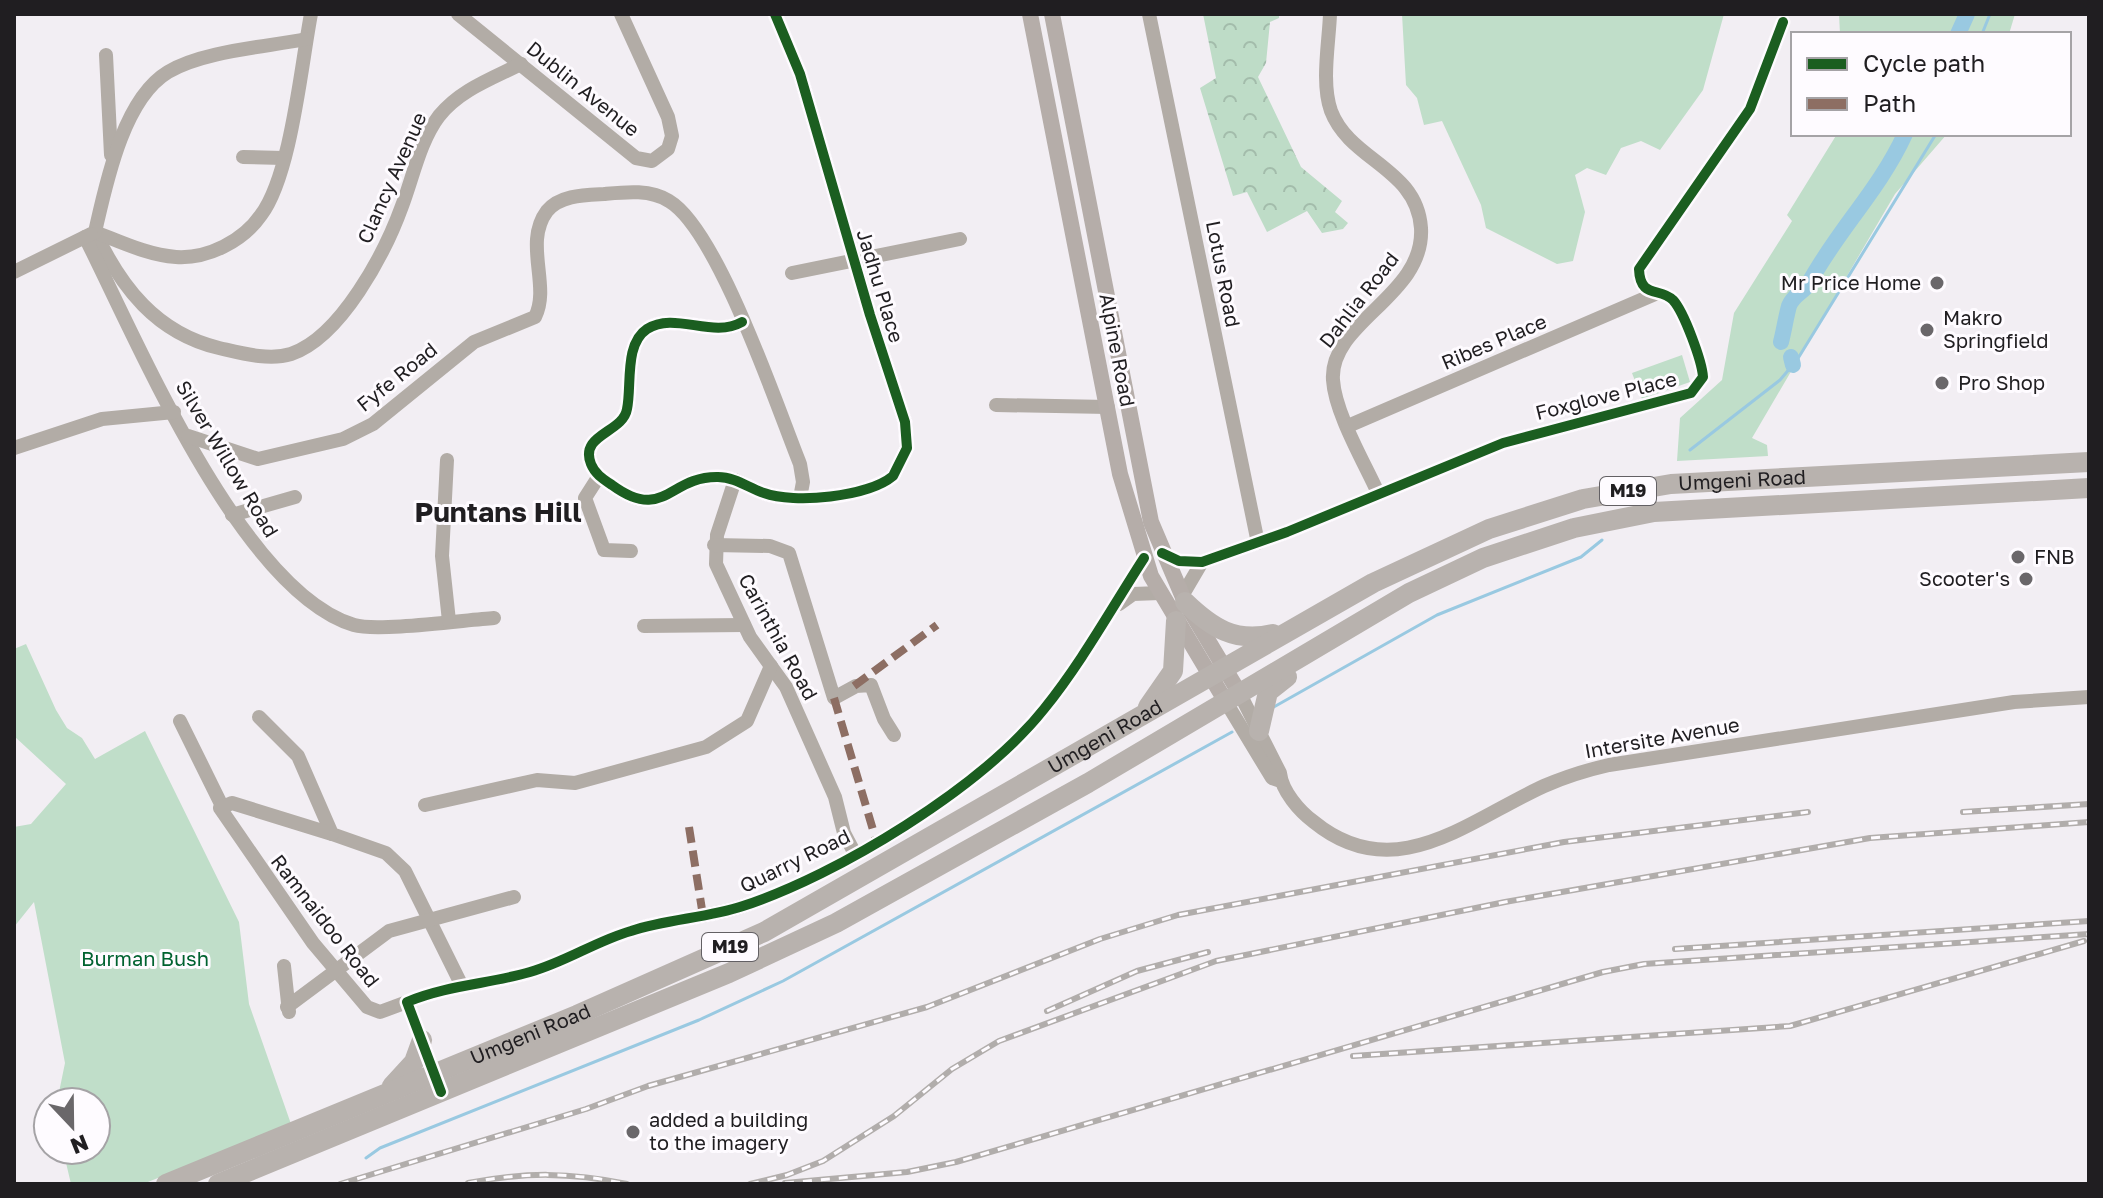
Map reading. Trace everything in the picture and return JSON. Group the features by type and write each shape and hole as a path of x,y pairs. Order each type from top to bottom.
{"highway":[{"name":"Umgeni Road","path":"218,1184 577,1015 764,932 1286,632 1433,553 1489,529 1583,499 1671,484 2089,462"},
{"name":"Umgeni Road","path":"166,1184 386,1092 437,1082 729,973 836,923 1233,698 1409,593 1483,558 1529,541 1619,517 1714,506 2089,488"},
{"path":"1259,731 1264,700 1275,686 1409,593"},
{"path":"1184,599 1227,634 1255,638 1286,632"},
{"path":"1138,719 1163,690 1173,671 1176,621"},
{"path":"386,1092 414,1062 422,1040"}],"main road":[{"name":"Alpine Road","path":"1030,14 1120,474 1144,558 1160,593 1176,621 1217,672"},
{"name":"Alpine Road","path":"1052,14 1142,478 1162,553 1217,672"},
{"path":"1061,165 1072,161 1074,132"},
{"path":"1217,672 1233,698"}],"street":[{"path":"14,272 90,234 155,254 177,257 219,248 234,241 262,215 273,192 283,158 311,14"},
{"name":"Dublin Avenue","path":"460,14 636,158 647,162 657,160 668,149 671,125 621,14"},
{"name":"Jadhu Place","path":"775,14 800,74 853,259 902,412 907,448 898,470 883,483 800,498"},
{"name":"Lotus Road","path":"1149,14 1258,543"},
{"name":"Dahlia Road","path":"1330,14 1330,108 1348,136 1401,180 1414,200 1421,224 1420,247 1412,268 1343,346 1334,364 1334,389 1378,493"},
{"name":"Foxglove Place","path":"1202,562 1258,543 1518,438 1691,393 1703,377 1701,361 1673,300 1655,294 1640,279 1642,261 1756,99 1783,22"},
{"path":"90,234 112,164 135,109 166,73 198,61 306,39"},
{"path":"106,55 112,164"},
{"name":"Clancy Avenue","path":"90,234 137,301 180,333 231,351 271,357 292,354 328,329 367,278 393,230 437,119 469,89 521,64"},
{"path":"243,157 283,158"},
{"name":"Fyfe Road","path":"188,436 258,459 343,439 373,424 474,342 535,317 540,303 537,242 548,211 570,198 643,193 663,197 686,215 713,259 742,322"},
{"name":"Silver Willow Road","path":"90,234 174,412 232,515 274,571 311,603 333,616 361,626 494,618"},
{"path":"792,273 960,239"},
{"name":"Ribes Place","path":"1348,426 1655,294"},
{"path":"742,322 800,464 800,498 772,496 735,480 708,477 647,502 620,491 599,476 590,463 590,449 597,438 618,426 626,416 634,349 640,335 662,324 726,329 742,322"},
{"path":"996,405 1108,407"},
{"path":"14,448 102,419 174,412"},
{"path":"447,460 442,556 449,621"},
{"path":"599,476 585,498 604,550 631,551"},
{"path":"735,480 714,545 759,545 789,553 834,698 868,683 894,735"},
{"path":"232,515 295,497"},
{"name":"Carinthia Road","path":"714,545 720,575 744,625 793,701 835,797 848,842 855,854"},
{"path":"1162,553 1179,561 1202,562 1184,599"},
{"name":"Quarry Road","path":"407,1002 461,984 530,973 628,931 739,908 792,886 855,854 968,781 1009,748 1058,691 1144,558"},
{"path":"1113,609 1126,596 1160,593"},
{"path":"644,626 744,625"},
{"path":"425,805 537,780 575,783 706,747 747,721 771,666"},
{"name":"Intersite Avenue","path":"1233,698 1259,731 1281,781 1307,817 1334,837 1381,849 1410,848 1445,838 1545,786 1609,765 2014,702 2089,697"},
{"name":"Intersite Avenue","path":"1233,698 1272,778 1281,781"},
{"path":"259,717 298,756 332,834"},
{"name":"Ramnaidoo Road","path":"180,721 222,806 220,812 313,943 372,1011 384,1011 407,1002"},
{"path":"222,806 232,803 386,853 412,881 430,922 452,959 461,984"},
{"path":"284,966 289,1011 389,931 514,897"},
{"path":"407,1002 437,1082"}],"green space":[{"path":"1203,14 1279,14 1279,18 1270,22 1266,63 1258,77 1301,167 1342,201 1335,212 1348,223 1343,229 1322,233 1307,211 1267,232 1247,192 1233,196 1200,88 1216,78"},
{"path":"1402,14 1724,14 1703,90 1660,150 1641,141 1621,148 1606,175 1587,168 1575,175 1585,212 1573,261 1557,264 1486,228 1481,205 1442,121 1424,125 1417,98 1406,85"},
{"path":"1839,14 2015,14 2010,32 1840,32"},
{"path":"1836,136 1945,136 1895,194 1752,438 1767,445 1768,456 1677,461 1680,418 1722,380 1734,313 1792,221 1787,215"},
{"path":"1682,355 1690,382 1642,399 1632,373"},
{"name":"Burman Bush","path":"26,644 56,710 67,728 82,738 95,759 145,731 239,922 249,1004 291,1124 143,1184 71,1184 67,1166 112,1166 112,1086 60,1086 65,1063 34,902 14,927 14,827 31,824 66,784 14,736 14,649"}],"waterway":[{"path":"1959,32 1967,14"},
{"path":"1983,32 1990,14"},
{"path":"1781,342 1791,302 1809,283 1883,173 1904,136"},
{"path":"1690,450 1780,380 1797,360 1935,136"},
{"path":"1791,357 1793,365"},
{"path":"1272,708 1437,615 1581,557 1602,540"},
{"path":"366,1158 380,1148 699,1020 783,981 1232,732"}],"railway":[{"path":"1963,812 2089,804"},
{"path":"340,1184 586,1109 648,1086 927,1007 1100,939 1178,915 1564,842 1808,812"},
{"path":"750,1184 787,1175 823,1161 894,1116 952,1069 999,1041 1216,961 1505,902 1870,838 2089,822"},
{"path":"1675,949 2089,921"},
{"path":"785,1183 907,1172 956,1162 1603,972 1644,964 2089,934"},
{"path":"1353,1056 1790,1026 2084,941"},
{"path":"1047,1011 1137,971 1208,952"},
{"path":"468,1183 548,1175 627,1184"}],"marked path":[{"path":"854,686 937,625"},
{"path":"834,698 876,840"},
{"path":"689,827 703,916"}],"cycle path":[{"path":"742,322 718,328 681,323 658,324 640,336 632,355 624,417 591,446 591,464 597,473 629,496 644,500 666,495 688,483 718,477 777,496 811,498 849,494 893,476 907,448 905,422 870,315 800,74 775,14"},
{"path":"1162,553 1179,561 1202,562 1287,532 1503,443 1691,393 1703,377 1687,325 1673,300 1643,285 1639,269 1750,109 1783,22"},
{"path":"441,1092 407,1002 530,972 645,927 743,906 821,873 906,826 984,769 1044,709 1084,654 1144,558"}],"place":[{"name":"Mr Price Home","path":"1937,283"},
{"name":"Makro Springfield","path":"1927,330"},
{"name":"Pro Shop","path":"1942,383"},
{"name":"FNB","path":"2018,557"},
{"name":"Scooter's","path":"2026,579"},
{"name":"added a building to the imagery","path":"633,1132"}],"district":[{"name":"Puntans Hill","path":"498,512"}]}
